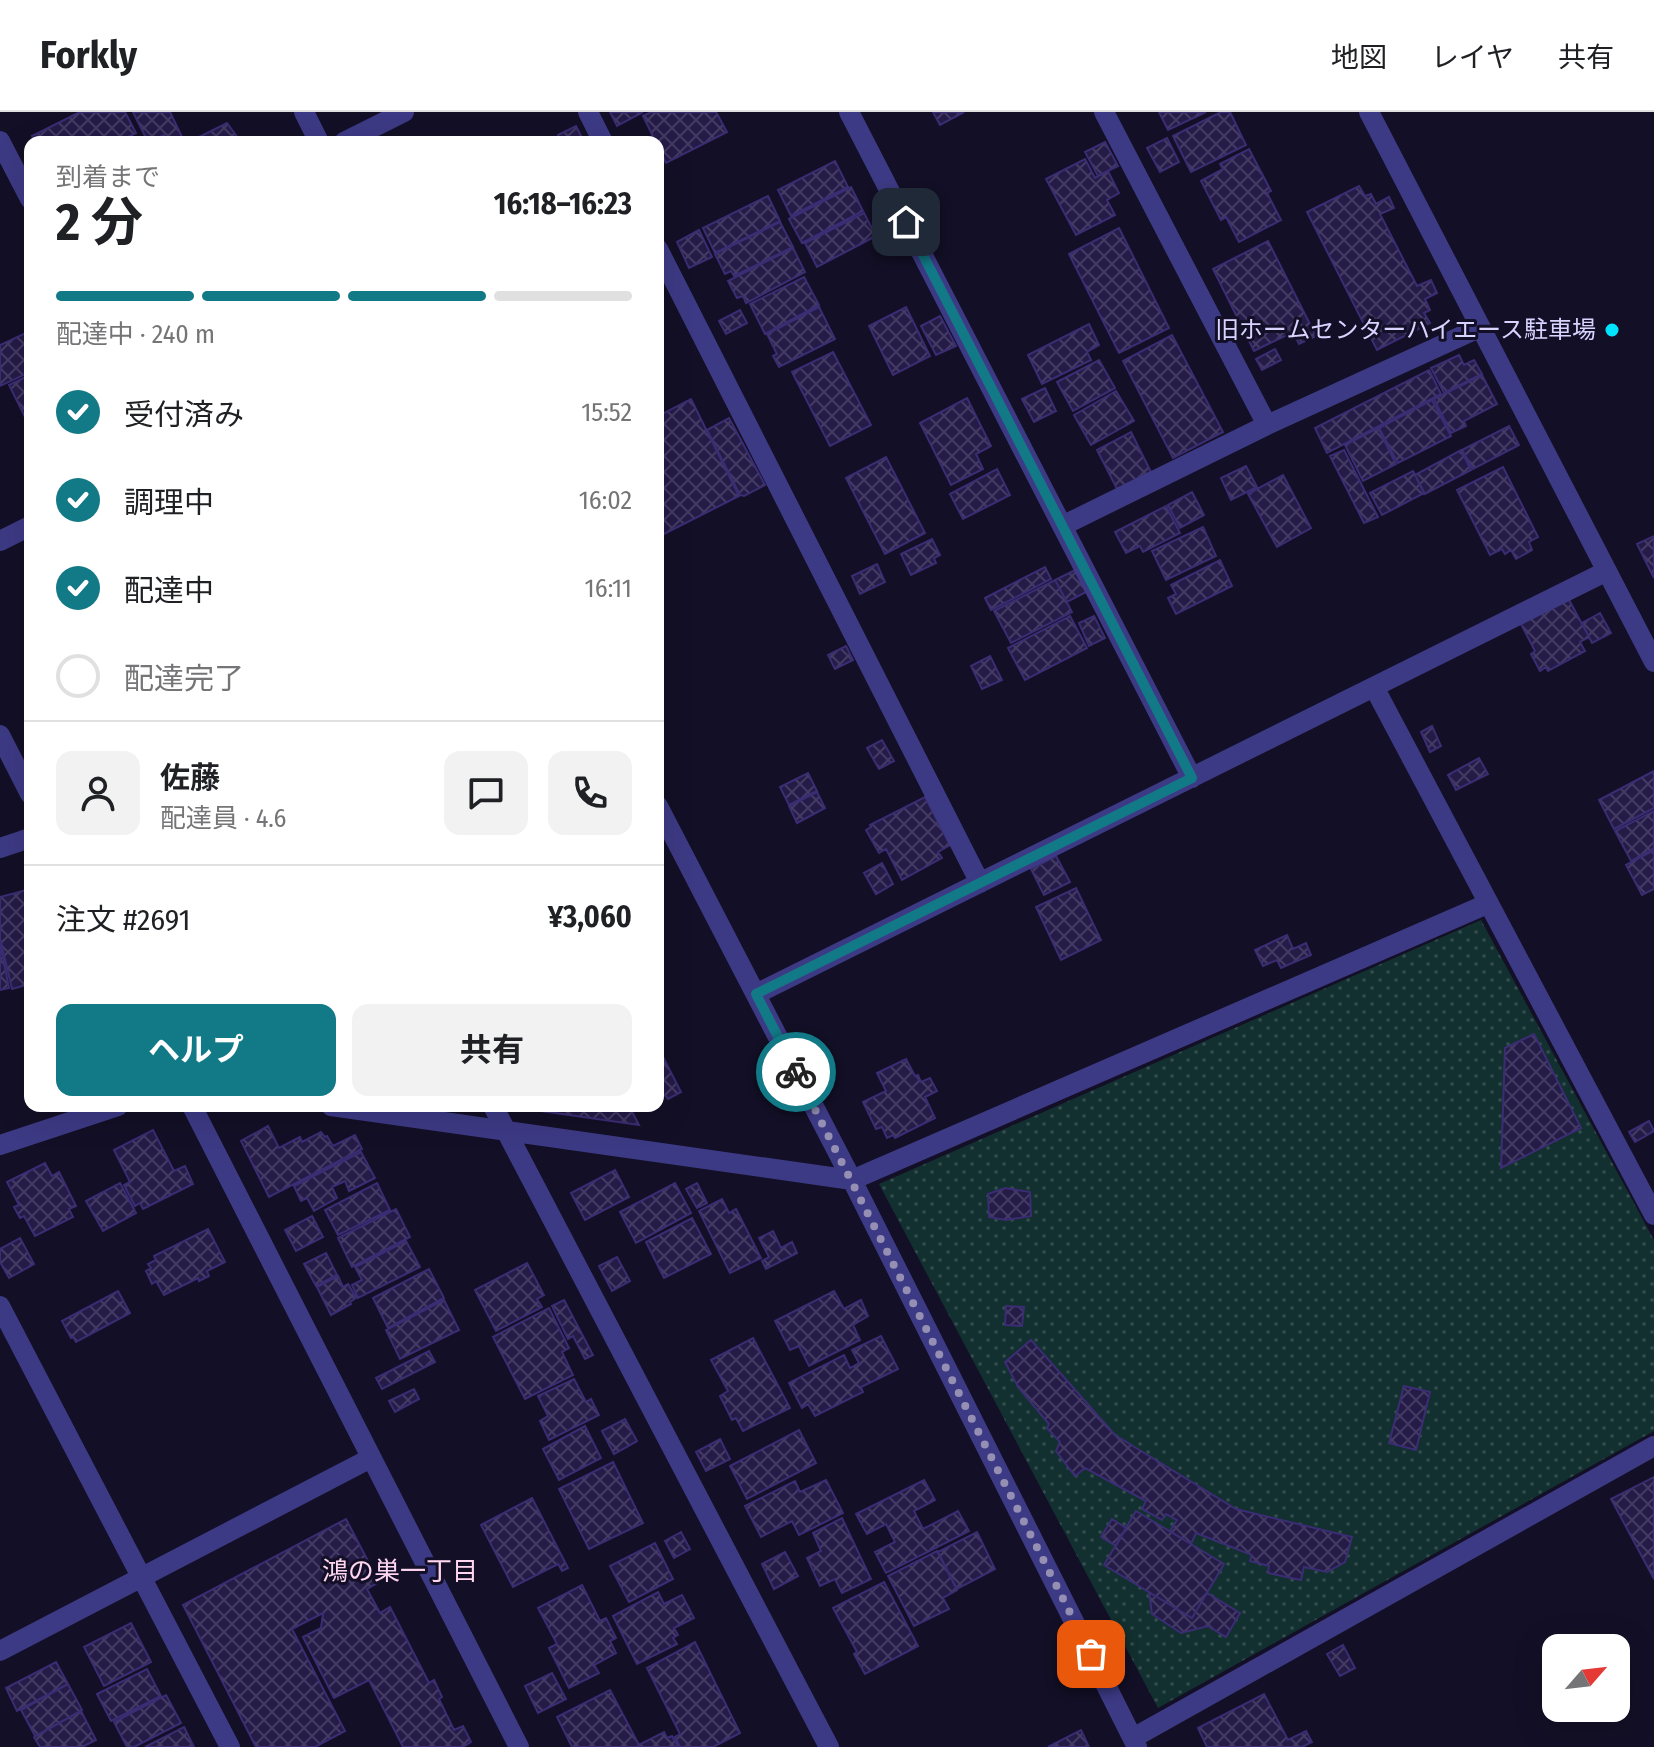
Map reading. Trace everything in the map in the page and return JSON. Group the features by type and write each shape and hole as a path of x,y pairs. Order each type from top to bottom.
{"street":[{"path":"304,112 316,136"},
{"path":"356,136 404,112"},
{"path":"588,112 600,136"},
{"path":"849,112 1192,778"},
{"path":"1104,112 1267,425"},
{"path":"1369,112 1654,662"},
{"path":"0,141 24,187"},
{"path":"664,261 980,883"},
{"path":"1062,526 1267,425 1479,328"},
{"path":"0,541 24,529"},
{"path":"756,994 1607,571"},
{"path":"1374,687 1654,1215"},
{"path":"0,735 24,782"},
{"path":"664,818 852,1180 1135,1742 1654,1446"},
{"path":"0,848 24,840"},
{"path":"374,1112 852,1180 1487,904"},
{"path":"0,1145 100,1112"},
{"path":"195,1112 519,1747"},
{"path":"496,1112 829,1747"},
{"path":"0,1306 230,1747"},
{"path":"0,1651 371,1458"}],"green space":[{"path":"1481,920 1654,1240 1654,1431 1158,1708 879,1184"}],"building":[{"path":"80,112 125,112 136,133 130,136 32,136"},
{"path":"133,112 170,112 182,136 164,135 145,136"},
{"path":"610,112 643,112 617,126"},
{"path":"651,112 716,112 727,132 666,163 664,136 653,136 643,116"},
{"path":"933,112 964,112 940,125"},
{"path":"1159,112 1206,112 1168,130"},
{"path":"1221,112 1230,112 1246,145 1191,172 1173,136"},
{"path":"227,123 237,136 201,136"},
{"path":"576,126 581,136 558,136"},
{"path":"1167,138 1179,162 1160,172 1147,148"},
{"path":"1105,142 1118,166 1098,176 1085,152"},
{"path":"1249,149 1271,191 1267,193 1281,220 1239,242 1226,217 1221,220 1201,181 1223,169 1220,164"},
{"path":"1085,159 1095,178 1108,171 1119,193 1107,200 1115,215 1076,235 1046,179"},
{"path":"835,161 848,187 791,216 778,190"},
{"path":"1359,186 1365,196 1371,194 1376,204 1389,197 1394,208 1380,214 1417,286 1431,280 1437,293 1425,299 1430,310 1424,313 1430,323 1377,350 1307,212"},
{"path":"851,187 863,211 802,243 789,219"},
{"path":"768,196 780,221 715,253 703,228"},
{"path":"864,213 876,236 817,267 805,243"},
{"path":"780,222 793,247 734,276 731,271 725,274 715,254"},
{"path":"1119,228 1169,328 1119,353 1069,254"},
{"path":"699,230 712,257 689,268 677,242"},
{"path":"1268,241 1316,336 1299,344 1293,332 1254,351 1213,269"},
{"path":"793,248 805,272 746,303 743,296 737,298 728,281"},
{"path":"804,277 819,305 765,334 750,304"},
{"path":"819,307 835,339 779,367 773,356 777,354 767,334"},
{"path":"906,307 930,356 893,375 869,326"},
{"path":"740,310 747,323 726,334 719,321"},
{"path":"940,316 956,346 936,355 921,326"},
{"path":"1089,324 1099,345 1087,352 1091,360 1042,384 1028,355"},
{"path":"24,334 24,375 0,386 0,345"},
{"path":"1172,335 1223,432 1173,458 1123,361"},
{"path":"1275,349 1281,360 1262,370 1256,359"},
{"path":"833,352 871,425 830,446 792,372"},
{"path":"1459,355 1464,365 1474,360 1482,374 1444,393 1431,368"},
{"path":"1099,360 1115,388 1073,411 1057,382"},
{"path":"1429,370 1441,394 1327,453 1315,428"},
{"path":"1482,375 1497,404 1464,421 1466,426 1451,433 1434,399"},
{"path":"24,378 24,415 9,385"},
{"path":"1045,388 1056,411 1034,422 1022,399"},
{"path":"1116,391 1134,421 1091,445 1074,415"},
{"path":"967,398 991,446 976,454 983,469 951,485 920,423"},
{"path":"691,399 739,496 664,534 664,413"},
{"path":"1432,400 1451,436 1398,463 1379,428"},
{"path":"729,418 765,485 744,496 740,495 707,430"},
{"path":"1509,426 1519,445 1473,469 1462,450"},
{"path":"1378,428 1396,464 1363,481 1345,445"},
{"path":"1131,432 1151,472 1117,489 1097,450"},
{"path":"1344,450 1378,517 1364,523 1330,456"},
{"path":"1461,450 1471,470 1425,494 1415,475"},
{"path":"886,457 925,533 885,554 846,478"},
{"path":"1246,466 1257,487 1231,500 1221,478"},
{"path":"1503,467 1538,537 1529,542 1532,550 1516,559 1511,550 1505,554 1502,549 1490,555 1457,490"},
{"path":"997,469 1010,495 963,519 950,494"},
{"path":"1413,471 1424,493 1382,515 1370,493"},
{"path":"1283,475 1311,528 1277,547 1248,494"},
{"path":"1192,492 1204,515 1180,528 1168,505"},
{"path":"1166,506 1180,533 1143,552 1140,546 1126,553 1115,532"},
{"path":"1203,527 1216,556 1166,580 1152,551"},
{"path":"1654,536 1654,578 1637,544"},
{"path":"932,539 940,555 934,558 936,563 911,575 901,554"},
{"path":"1220,560 1232,586 1176,614 1168,598 1176,594 1171,585"},
{"path":"877,564 885,582 860,594 852,576"},
{"path":"1045,567 1051,579 991,610 985,598"},
{"path":"1075,570 1086,592 1067,602 1055,580"},
{"path":"1055,580 1072,612 1011,643 994,611"},
{"path":"1567,596 1589,637 1580,642 1585,651 1548,671 1546,667 1540,671 1531,654 1535,651 1521,624"},
{"path":"1600,613 1611,633 1592,643 1582,623"},
{"path":"1070,616 1087,648 1025,680 1008,648"},
{"path":"1094,616 1105,638 1089,646 1079,623"},
{"path":"846,646 853,660 835,669 828,655"},
{"path":"990,656 1002,680 982,689 971,666"},
{"path":"1432,726 1441,746 1430,752 1421,732"},
{"path":"882,740 894,761 879,769 867,748"},
{"path":"1479,758 1488,774 1456,790 1448,775"},
{"path":"1654,771 1654,808 1614,829 1599,800"},
{"path":"808,773 817,791 789,805 780,787"},
{"path":"817,792 825,808 797,823 789,806"},
{"path":"925,797 950,845 938,852 942,858 902,880 886,849 879,853 866,830 870,825"},
{"path":"1654,811 1654,848 1631,861 1615,831"},
{"path":"1654,850 1654,889 1642,895 1626,865"},
{"path":"1056,856 1070,882 1044,895 1031,869"},
{"path":"882,863 893,884 876,894 864,873"},
{"path":"1076,888 1101,940 1061,960 1036,907"},
{"path":"24,891 24,986 12,989 0,938 0,897"},
{"path":"1287,935 1293,949 1306,943 1311,955 1281,968 1277,960 1263,966 1255,950"},
{"path":"0,943 9,988 0,990"},
{"path":"1534,1034 1581,1128 1501,1168 1505,1048"},
{"path":"664,1059 681,1092 668,1099 665,1095"},
{"path":"906,1059 915,1076 918,1075 921,1082 930,1078 937,1091 925,1097 935,1118 895,1138 893,1135 887,1138 882,1127 876,1129 863,1102 886,1091 877,1073"},
{"path":"548,1112 632,1112 639,1125"},
{"path":"1649,1121 1654,1131 1635,1142 1629,1132"},
{"path":"268,1126 279,1148 300,1137 302,1142 321,1132 333,1146 355,1135 362,1149 269,1197 241,1141"},
{"path":"153,1130 174,1171 185,1166 193,1184 143,1209 140,1203 135,1206 124,1185 130,1182 114,1150"},
{"path":"361,1152 375,1178 349,1191 345,1181 332,1187 337,1198 314,1211 307,1198 301,1201 294,1186"},
{"path":"45,1163 52,1176 59,1172 76,1206 69,1209 73,1217 35,1236 24,1216 20,1218 14,1207 19,1205 7,1182"},
{"path":"615,1170 629,1197 585,1220 571,1193"},
{"path":"120,1183 136,1213 103,1231 86,1201"},
{"path":"377,1183 390,1210 338,1235 325,1210"},
{"path":"675,1183 691,1213 636,1243 620,1212"},
{"path":"697,1183 707,1203 697,1208 686,1189"},
{"path":"1005,1188 1030,1192 1031,1216 1006,1220 989,1217 988,1194"},
{"path":"722,1199 729,1213 736,1209 761,1258 730,1273 699,1211"},
{"path":"396,1209 410,1237 352,1267 338,1238"},
{"path":"312,1216 323,1237 296,1251 285,1230"},
{"path":"692,1218 711,1254 664,1278 646,1242"},
{"path":"208,1229 225,1262 207,1271 209,1276 199,1281 198,1278 164,1295 156,1281 152,1284 146,1271 151,1268 148,1264 156,1260 154,1256"},
{"path":"773,1231 781,1248 792,1242 797,1253 766,1269 762,1261 769,1257 759,1238"},
{"path":"20,1238 34,1264 9,1278 0,1262 0,1249"},
{"path":"406,1241 420,1267 358,1298 352,1285 362,1280 355,1267"},
{"path":"326,1253 337,1275 316,1286 304,1264"},
{"path":"617,1257 630,1281 612,1291 599,1266"},
{"path":"527,1263 544,1295 537,1299 542,1307 496,1331 475,1290"},
{"path":"429,1269 444,1298 388,1328 373,1298"},
{"path":"338,1276 343,1287 348,1284 356,1298 331,1315 317,1287"},
{"path":"118,1291 130,1313 76,1342 71,1338 62,1321"},
{"path":"834,1291 844,1309 861,1300 868,1316 853,1325 860,1340 809,1366 799,1346 790,1350 775,1321"},
{"path":"444,1300 459,1330 400,1359 386,1330"},
{"path":"564,1300 593,1355 585,1359 573,1336 568,1339 552,1306"},
{"path":"1006,1306 1024,1307 1022,1326 1005,1325"},
{"path":"549,1308 569,1348 562,1352 573,1375 525,1399 493,1337"},
{"path":"881,1336 898,1369 861,1387 863,1392 815,1416 808,1404 802,1408 789,1383 844,1355 850,1368 859,1363 852,1350"},
{"path":"753,1338 790,1408 743,1431 736,1418 732,1420 720,1396 728,1391 711,1360"},
{"path":"1031,1340 1115,1435 1236,1509 1352,1537 1345,1562 1327,1572 1304,1567 1301,1580 1268,1573 1269,1566 1250,1561 1252,1555 1196,1533 1191,1544 1170,1531 1177,1520 1166,1514 1162,1520 1142,1509 1146,1501 1085,1468 1075,1476 1056,1451 1060,1442 1047,1428 1049,1424 1018,1387 1005,1362"},
{"path":"429,1351 435,1362 382,1389 376,1378"},
{"path":"574,1379 586,1402 591,1399 599,1415 549,1440 540,1421 548,1416 538,1396"},
{"path":"1404,1386 1430,1392 1416,1450 1389,1443"},
{"path":"414,1389 419,1399 395,1412 389,1401"},
{"path":"625,1419 637,1441 614,1454 602,1431"},
{"path":"585,1426 601,1458 559,1480 543,1449"},
{"path":"799,1430 816,1463 747,1499 730,1466"},
{"path":"720,1439 730,1459 706,1471 696,1452"},
{"path":"613,1462 643,1523 589,1549 559,1489"},
{"path":"1654,1477 1654,1579 1611,1499"},
{"path":"826,1480 843,1513 799,1535 792,1521 761,1537 745,1506 795,1481 800,1492"},
{"path":"924,1480 935,1500 914,1511 923,1529 958,1511 969,1531 886,1573 875,1552 895,1542 886,1524 867,1534 856,1514"},
{"path":"532,1498 568,1568 562,1571 558,1564 513,1587 481,1525"},
{"path":"1136,1511 1224,1564 1192,1618 1104,1565"},
{"path":"842,1518 871,1579 842,1593 835,1579 820,1586 807,1558 821,1551 813,1533"},
{"path":"346,1519 379,1582 367,1589 380,1613 390,1607 429,1683 434,1680 442,1697 439,1699 454,1730 463,1726 471,1742 463,1747 403,1747 369,1680 334,1698 303,1637 321,1628 323,1613 292,1629 345,1731 315,1747 256,1747 183,1605"},
{"path":"1112,1519 1126,1528 1116,1546 1101,1537"},
{"path":"681,1532 690,1549 674,1558 665,1541"},
{"path":"977,1532 995,1569 957,1589 938,1552"},
{"path":"655,1543 673,1579 629,1602 610,1566"},
{"path":"937,1551 957,1590 943,1598 949,1609 914,1626 888,1576"},
{"path":"785,1552 798,1576 774,1589 762,1564"},
{"path":"884,1582 918,1646 865,1674 833,1608"},
{"path":"582,1585 600,1621 606,1618 616,1638 610,1641 616,1653 594,1665 599,1673 569,1688 549,1648 557,1644 538,1608"},
{"path":"658,1592 664,1604 682,1595 694,1618 674,1628 678,1635 673,1638 677,1644 637,1664 613,1616"},
{"path":"1149,1592 1192,1618 1207,1593 1240,1613 1226,1637 1208,1626 1181,1633 1152,1614"},
{"path":"131,1623 151,1662 104,1686 84,1647"},
{"path":"695,1642 740,1733 713,1747 680,1747 675,1737 680,1734 647,1668"},
{"path":"1343,1645 1355,1668 1340,1676 1327,1654"},
{"path":"56,1662 68,1684 17,1711 6,1688"},
{"path":"147,1669 161,1696 111,1721 97,1694"},
{"path":"552,1673 566,1699 538,1713 525,1686"},
{"path":"68,1684 82,1710 35,1736 21,1710"},
{"path":"610,1690 639,1745 664,1732 667,1738 672,1736 678,1747 572,1747 557,1717"},
{"path":"1264,1694 1288,1740 1306,1731 1312,1742 1302,1747 1207,1747 1198,1728"},
{"path":"166,1695 181,1723 134,1747 127,1747 114,1722"},
{"path":"81,1711 96,1740 82,1747 40,1747 34,1737"},
{"path":"184,1727 194,1747 145,1747"},
{"path":"1081,1730 1089,1747 1048,1747"}],"way so far":[{"path":"796,1072 1091,1654"}],"place":[{"name":"旧ホームセンターハイエース駐車場","path":"1612,330"}],"district":[{"name":"鴻の巣一丁目","path":"400,1571"}],"route":[{"path":"796,1072 756,994 1192,778 906,222"}]}
